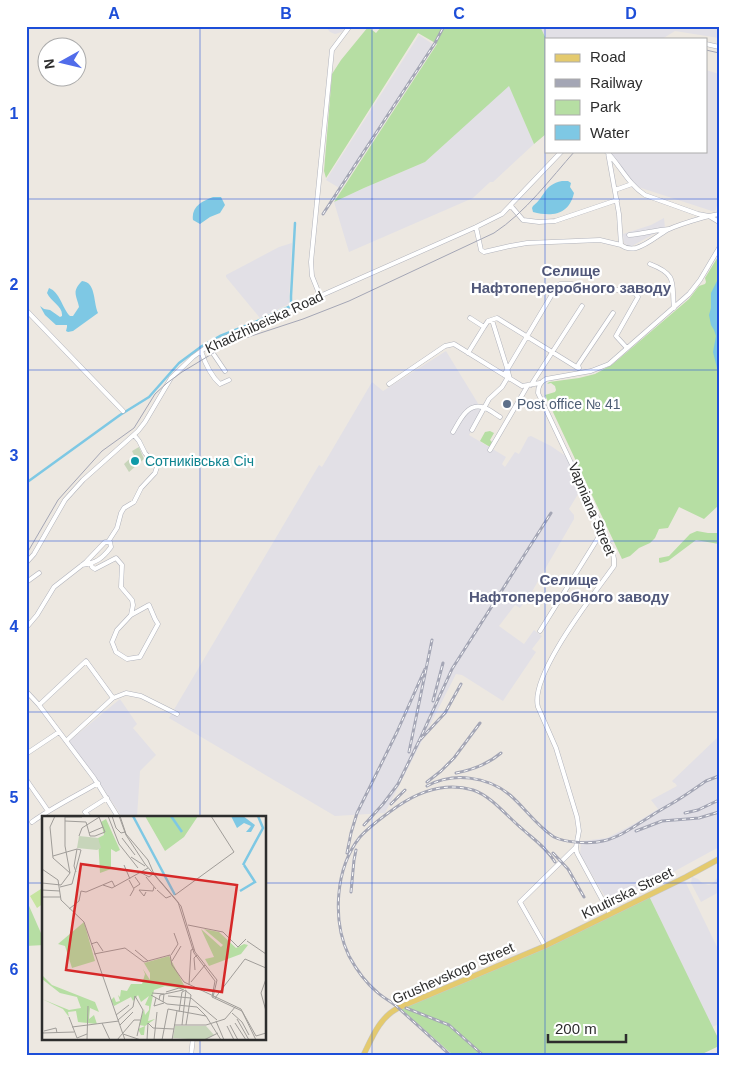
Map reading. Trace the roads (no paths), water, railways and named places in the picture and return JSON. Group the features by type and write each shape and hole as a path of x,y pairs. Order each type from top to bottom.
{"main road":[{"name":"Khutirska Street","path":"545,946 719,859"},
{"name":"Grushevskogo Street","path":"363,1056 380,1023 395,1010 545,946"}],"street":[{"path":"320,296 312,276 311,262 332,50 350,26"},
{"name":"Khadzhibeiska Road","path":"26,563 34,554 65,500 83,480 134,435 145,422 171,378 193,357 208,346 229,336 290,311 498,217 561,152"},
{"path":"607,152 640,192 690,211 709,216 719,222"},
{"path":"607,152 617,200 621,228 621,245"},
{"path":"615,190 632,184"},
{"path":"510,206 523,220 540,222 555,221 617,200"},
{"path":"476,228 480,250 484,252 527,243 600,240 624,247 636,248 669,229 719,214"},
{"path":"629,235 669,229"},
{"path":"389,384 445,346 454,344 522,386 540,383 551,377 579,370 591,371 609,364 690,294 719,248"},
{"path":"650,264 668,275 673,283 674,308"},
{"path":"472,430 489,398 502,387 507,377 508,368 557,286 560,284 572,284"},
{"path":"600,287 635,293 638,297 616,336 627,348"},
{"path":"490,450 582,306"},
{"path":"26,310 124,410"},
{"path":"579,370 578,364 614,313"},
{"path":"470,318 484,326"},
{"path":"468,353 488,321 497,318 579,370"},
{"path":"492,320 508,368 507,377"},
{"path":"208,346 225,371"},
{"path":"201,351 217,381 220,384 229,380"},
{"name":"Vapniana Street","path":"540,383 538,393 603,530 614,559 614,566 553,654 537,697 538,707 556,748 577,817 579,831 576,847"},
{"path":"453,432 465,413 480,406 500,417"},
{"path":"134,435 145,453 157,467"},
{"path":"157,467 164,465"},
{"path":"26,628 54,587 82,565 105,542 108,542 117,528 124,508 134,502 141,488 155,473 157,467"},
{"path":"540,631 603,530"},
{"path":"82,565 94,563 104,555 111,548 110,542 108,542"},
{"path":"91,564 95,569 116,558 122,565 121,587 132,600 133,605 131,615 117,630 112,642 116,652 127,659 140,657 158,624 149,606 131,615"},
{"path":"26,578 28,581 39,573"},
{"path":"39,705 86,661 113,698"},
{"path":"26,691 39,705 98,783 117,816"},
{"path":"66,741 113,698 126,693 141,696 177,714"},
{"path":"26,754 59,732"},
{"path":"26,779 48,811"},
{"path":"32,822 98,783"},
{"path":"88,816 85,812 107,798"},
{"path":"545,946 520,902 576,847"},
{"path":"576,847 579,859 610,914"},
{"path":"191,1056 193,1040"}],"water":[{"path":"562,181 571,183 570,187 574,193 568,206 559,213 533,212 533,206 548,188"},
{"path":"213,197 221,197 225,205 220,213 200,224 193,220 196,208"},
{"path":"719,277 719,373 713,352 716,336 709,315 711,293"},
{"path":"82,281 87,282 92,288 98,313 73,331 68,332 66,331 67,325 56,325 45,315 40,306 60,317 62,316 61,309 47,293 49,288 56,293 67,313 73,316 79,307 76,291"}],"waterway":[{"path":"26,483 120,415 149,397 179,363 202,346 220,336 291,306 295,223"}],"tram line":[{"path":"708,50 719,53"},
{"path":"26,555 58,500 102,451 134,428 155,394 167,383 230,343 303,319 349,301 494,233 506,225 527,205 574,152"}],"railway":[{"path":"323,214 435,43 444,26"},
{"path":"419,741 452,669 551,513"},
{"path":"409,752 432,640"},
{"path":"433,701 443,663"},
{"path":"347,853 357,813 397,732 425,669"},
{"path":"364,825 398,784 419,741 445,713 461,684"},
{"path":"427,782 454,758 480,723"},
{"path":"456,773 480,766 501,753"},
{"path":"427,786 448,779 470,778 480,780 510,795 542,828 554,837 572,842 592,842 603,841 622,834 706,781 719,776"},
{"path":"451,1056 395,1005 373,988 361,975 349,956 340,927 338,911 341,879 345,864 352,850 360,837 369,828 406,801 434,789 453,787 473,790 486,797 543,847 555,862"},
{"path":"391,804 405,790"},
{"path":"685,813 698,810 719,800"},
{"path":"636,831 662,821 699,818 719,812"},
{"path":"351,892 356,850"},
{"path":"553,853 568,869 584,897"},
{"path":"406,1008 449,1025 484,1056"}],"place":[{"name":"Post office № 41","path":"507,404"},
{"name":"Сотниківська Січ","path":"135,461"}],"district":[{"name":"Селище Нафтопереробного заводу","path":"571,280"},
{"name":"Селище Нафтопереробного заводу","path":"569,588"}]}
